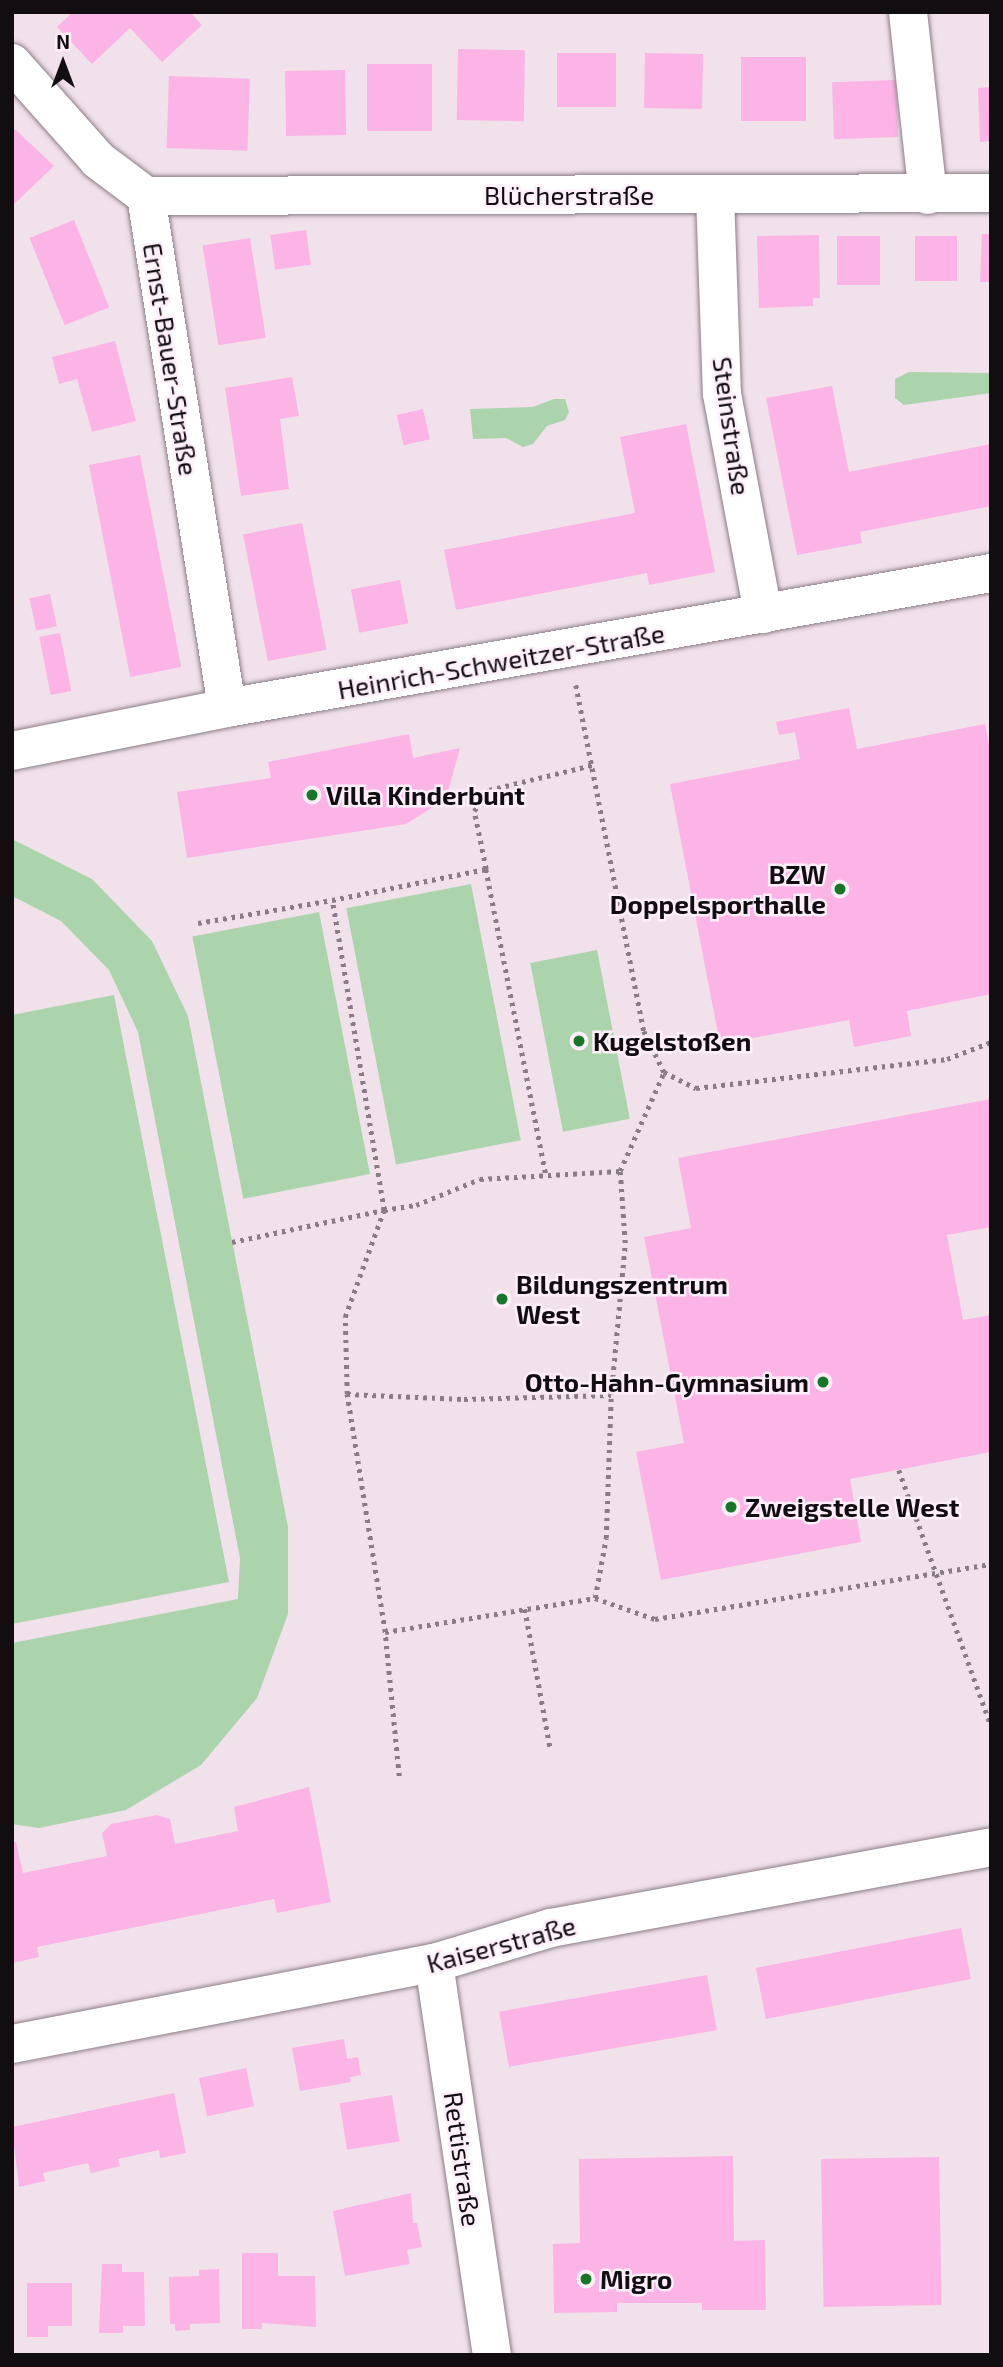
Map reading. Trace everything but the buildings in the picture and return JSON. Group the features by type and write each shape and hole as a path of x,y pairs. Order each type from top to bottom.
{"street":[{"path":"908,12 928,195"},
{"path":"12,63 98,160 146,195"},
{"name":"Blücherstraße","path":"146,195 991,193"},
{"name":"Ernst-Bauer-Straße","path":"146,195 227,708"},
{"name":"Steinstraße","path":"715,195 722,394 763,614"},
{"name":"Heinrich-Schweitzer-Straße","path":"12,751 227,708 991,573"},
{"name":"Kaiserstraße","path":"12,2044 434,1963 551,1928 991,1847"},
{"name":"Rettistraße","path":"434,1963 492,2355"}],"path":[{"path":"577,690 644,1031 664,1072 696,1088 947,1059 991,1042"},
{"path":"546,1175 474,811 489,790 592,765"},
{"path":"198,923 486,869"},
{"path":"332,900 384,1210 345,1317 347,1394 385,1632 399,1776"},
{"path":"595,1598 606,1538 611,1395 625,1243 620,1171 664,1072"},
{"path":"232,1242 416,1205 480,1179 620,1171"},
{"path":"347,1394 464,1399 611,1395"},
{"path":"898,1470 991,1726"},
{"path":"385,1632 595,1598 655,1619 991,1564"},
{"path":"525,1609 550,1747"}],"green space":[{"path":"909,372 991,373 991,393 904,405 895,398 895,379"},
{"path":"554,399 565,399 569,412 565,420 547,426 533,444 523,447 506,438 473,439 470,409 533,407"},
{"path":"12,839 92,879 152,941 188,1016 288,1527 288,1614 257,1698 201,1765 126,1810 39,1828 12,1824 12,1643 238,1599 240,1558 138,1032 109,970 61,921 12,896"},
{"path":"471,884 521,1140 396,1164 346,908"},
{"path":"319,912 370,1174 243,1199 192,937"},
{"name":"Kugelstoßen","path":"597,950 630,1119 563,1132 530,963"},
{"path":"114,995 229,1582 12,1624 12,1015"}],"place":[{"name":"Villa Kinderbunt","path":"312,795"},
{"name":"BZW Doppelsporthalle","path":"840,889"},
{"name":"Kugelstoßen","path":"579,1041"},
{"name":"Bildungszentrum West","path":"502,1299"},
{"name":"Otto-Hahn-Gymnasium","path":"823,1382"},
{"name":"Zweigstelle West","path":"731,1507"},
{"name":"Migro","path":"586,2279"}]}
